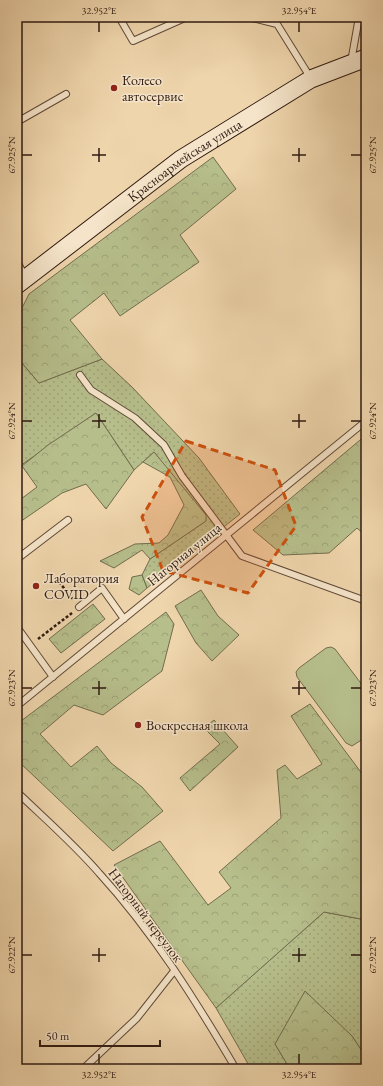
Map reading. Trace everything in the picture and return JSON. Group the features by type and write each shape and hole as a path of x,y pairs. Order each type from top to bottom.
{"street":[{"name":"Красноармейская улица","path":"21,282 181,159 311,79 358,60"}],"lane":[{"path":"119,17 134,41 187,17"},
{"path":"248,17 277,24 311,79"},
{"path":"358,60 359,17"},
{"path":"17,122 66,94"},
{"path":"17,261 21,282"},
{"path":"80,375 91,390 135,418 164,445 182,476 242,556 366,601"},
{"name":"Нагорная улица","path":"17,706 366,421"},
{"path":"17,558 68,520"},
{"path":"79,607 102,588 124,619"},
{"path":"17,628 53,677"},
{"name":"Нагорный переулок","path":"17,792 99,872 142,924 206,1018 236,1069"},
{"path":"83,1069 137,1018 174,971"}],"path":[{"path":"30,645 79,607 59,582"}],"highlighted area":[{"path":"186,441 275,470 296,526 248,593 163,571 142,517"}],"green space":[{"path":"213,157 236,189 180,235 199,262 120,316 104,293 70,320 102,359 39,383 17,357 17,318 29,294"},
{"path":"17,357 39,383 102,359 132,387 199,458 240,514 147,588 142,575 150,559 206,521 154,452 134,470 96,413 17,468"},
{"path":"96,413 134,470 106,509 86,484 62,493 17,524 17,502 37,487 22,466 48,445"},
{"path":"366,435 366,536 357,528 329,553 283,555 253,530"},
{"path":"154,452 206,515 206,521 150,559 142,550 114,568 100,561 135,544 159,543 168,535 184,505 170,477 143,462"},
{"path":"142,575 147,588 139,595 129,589 132,577"},
{"path":"201,590 218,616 239,635 212,661 196,643 175,606"},
{"path":"93,604 105,619 61,653 49,639"},
{"path":"166,612 174,624 162,671 103,715 74,705 40,734 71,767 97,746 111,763 142,787 163,811 113,851 17,760 17,724"},
{"path":"331,647 335,649 366,690 366,737 352,746 346,743 297,677 296,672 299,668 326,648"},
{"path":"310,704 366,779 366,920 324,912 216,1008 114,865 160,841 208,905 231,888 219,872 281,818 277,770 285,765 297,779 322,764 291,716"},
{"path":"214,720 238,747 190,791 180,778 220,744 204,728"},
{"path":"324,912 366,920 366,1057 352,1036 275,1044 290,1069 251,1069 216,1008"},
{"path":"305,991 352,1036 366,1057 366,1069 290,1069 275,1044"}],"place":[{"name":"Колесо автосервис","path":"114,88"},
{"name":"Лаборатория COVID","path":"36,586"},
{"name":"Воскресная школа","path":"138,725"}]}
